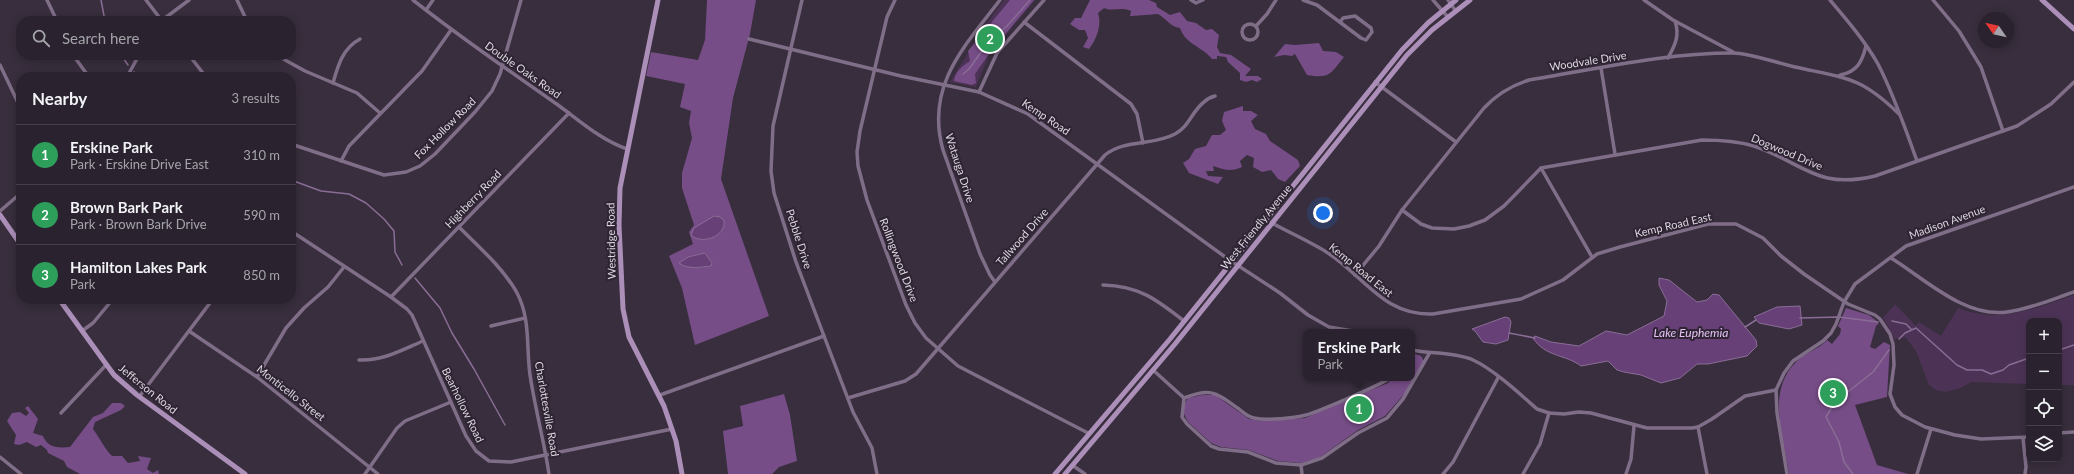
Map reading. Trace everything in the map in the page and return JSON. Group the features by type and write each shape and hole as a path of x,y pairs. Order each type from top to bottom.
{"main road":[{"name":"Westridge Road","path":"658,0 620,188 619,213 624,320 629,337 637,354 660,395 672,429 682,474"},
{"name":"West Friendly Avenue","path":"1055,474 1184,321 1402,50 1443,10 1449,2 1456,0"},
{"name":"West Friendly Avenue","path":"1065,474 1153,370 1408,55 1447,16 1470,0"},
{"path":"2042,0 2074,29"},
{"path":"0,215 16,238"},
{"name":"Jefferson Road","path":"63,304 106,365 139,397 244,474"}],"street":[{"path":"47,0 54,16"},
{"path":"146,0 158,16"},
{"path":"168,16 189,0"},
{"path":"237,0 245,16"},
{"name":"Double Oaks Road","path":"413,0 451,30 596,133 617,146 627,149"},
{"path":"426,10 433,0"},
{"name":"Fox Hollow Road","path":"296,146 384,175 406,172 420,166 434,154 484,102 492,91 502,66 521,0"},
{"name":"Pebble Drive","path":"802,0 773,126 771,171 774,193 782,220 824,336 848,398 872,448 877,474"},
{"name":"Rollingwood Drive","path":"895,0 888,16 860,131 857,152 858,166 867,200 906,305 915,323 938,350 971,374 1090,434"},
{"name":"Watauga Drive","path":"995,282 980,254 938,134 938,119 944,84 953,62 1000,0"},
{"path":"979,92 997,53 1044,0"},
{"path":"1191,0 1196,3 1203,0"},
{"path":"1256,26 1268,14 1276,0"},
{"path":"1303,0 1317,5 1361,38 1366,40 1370,37 1372,32 1371,28 1355,16 1343,18 1340,22"},
{"path":"1433,0 1447,16"},
{"path":"1644,0 1675,21 1734,52"},
{"path":"1830,0 1852,26 1866,46 1890,87 1917,161"},
{"path":"1933,0 1959,30 1981,66 2003,131"},
{"path":"1449,2 1455,10"},
{"path":"1668,58 1677,40 1675,21"},
{"path":"1024,22 1131,104 1137,114 1143,143"},
{"path":"1251,24 1256,26 1258,31 1256,38 1251,40 1246,38 1243,34 1244,27 1251,24"},
{"path":"341,161 349,146 426,65 451,30"},
{"path":"333,83 346,50 350,44 360,39"},
{"name":"Kemp Road","path":"749,39 875,70 979,92 1028,114 1231,262 1324,325 1344,329"},
{"path":"1840,75 1850,74 1858,66 1863,59 1866,46"},
{"name":"Woodvale Drive","path":"1355,275 1379,246 1402,210 1456,142 1492,99 1514,84 1668,58 1734,52 1794,67 1840,75 1860,83 1880,96 1899,114"},
{"path":"77,60 85,72"},
{"path":"130,72 136,60"},
{"path":"193,60 202,72"},
{"path":"285,60 305,72 357,93 380,113"},
{"path":"0,65 16,99"},
{"path":"1602,68 1615,154"},
{"path":"1375,82 1456,142"},
{"name":"Dogwood Drive","path":"1541,168 1696,141 1720,140 1753,146 1820,177 1844,181 1875,176 2003,131 2037,115 2074,82"},
{"name":"Tallwood Drive","path":"848,398 910,378 938,350 1097,164 1112,150 1119,146 1143,143 1167,138 1177,134 1188,124 1204,102 1215,96"},
{"name":"Highberry Road","path":"391,297 569,113"},
{"path":"1402,210 1421,224 1432,228 1454,229 1469,226 1493,215 1541,168 1592,257"},
{"name":"Madison Avenue","path":"1776,390 1784,373 1793,361 1823,341 1830,333 1836,324 1844,302 1855,284 1906,246 2074,187"},
{"path":"0,211 16,197"},
{"name":"Kemp Road East","path":"1272,223 1328,253 1392,306 1409,313 1433,314 1521,299 1563,280 1592,257 1620,247 1708,224 1736,224 1763,238 1798,270 1844,302 1875,315 1883,322 1890,334 1894,351 1890,387 1893,402 1902,416 1931,429 1981,439 2026,438"},
{"name":"Charlottesville Road","path":"459,227 502,270 516,292 528,330 530,374 549,474"},
{"name":"Bearhollow Road","path":"296,234 391,297 412,315 466,436 483,458 498,463 511,462 672,429"},
{"path":"1891,258 1958,302 1980,310 2007,312 2074,292"},
{"path":"257,377 286,328 304,308 328,287 344,267"},
{"path":"1103,285 1117,286 1144,292 1184,321"},
{"path":"82,331 92,323 109,304"},
{"path":"139,397 209,304"},
{"path":"491,326 525,318"},
{"name":"Monticello Street","path":"189,331 257,377 378,474"},
{"path":"660,395 824,336"},
{"path":"359,360 374,361 386,358 423,341"},
{"path":"1415,351 1429,354 1459,356 1473,360 1537,409 1549,413 1591,413 1634,426 1669,429 1698,427 1745,396 1776,390 1777,413 1787,474"},
{"path":"1415,378 1429,354"},
{"path":"61,413 106,365"},
{"path":"1153,370 1184,398"},
{"path":"1443,474 1453,462 1498,378"},
{"path":"1184,398 1202,392 1216,393 1253,418 1261,419 1306,415 1387,381"},
{"path":"1184,398 1182,417 1186,424 1211,446 1219,449 1248,452 1276,463 1301,465 1322,458 1358,433 1386,418 1403,399 1413,381"},
{"path":"365,474 397,428 405,421 451,402"},
{"path":"1523,474 1540,444 1549,413"},
{"path":"1626,474 1631,460 1634,426"},
{"path":"1698,427 1707,474"},
{"path":"1917,474 1931,429"},
{"path":"2062,433 2074,432"},
{"path":"2023,438 2026,467 2025,474"},
{"path":"0,457 21,474"},
{"path":"1072,465 1085,474"},
{"path":"1301,465 1302,474"}],"shaded area":[{"path":"707,0 756,0 750,34 733,98 721,179 769,316 695,345 682,288 669,256 693,244 689,232 694,225 682,188 682,173 692,138 689,123 691,111 680,107 685,84 646,76 651,52 698,60 705,40","holes":["705,253 712,263 711,266 698,268 688,257"]},
{"path":"1004,0 1035,0 989,55 976,87 950,82 985,26"},
{"path":"1010,0 1034,0 991,51 975,74 976,83 972,85 954,81 959,70 970,61 968,51"},
{"path":"1090,0 1149,0 1156,3 1157,7 1170,15 1180,12 1187,21 1196,23 1206,30 1212,29 1219,35 1217,47 1220,53 1231,55 1251,69 1245,76 1258,76 1262,79 1257,82 1252,80 1246,82 1240,80 1240,73 1228,62 1226,57 1217,56 1217,59 1212,59 1204,51 1190,42 1182,33 1180,28 1171,24 1158,14 1130,16 1131,11 1104,8 1098,13 1099,27 1094,41 1089,49 1083,47 1088,38 1085,30 1079,30 1070,24 1075,18 1081,18"},
{"path":"1319,43 1323,51 1336,52 1344,57 1329,74 1325,76 1307,75 1295,54 1292,56 1284,55 1274,57 1285,44 1295,45"},
{"path":"1243,106 1243,111 1251,111 1258,115 1251,121 1255,129 1266,134 1270,141 1298,160 1300,166 1285,182 1278,179 1271,170 1262,172 1253,167 1254,158 1247,155 1240,161 1242,167 1238,169 1228,170 1213,166 1214,171 1206,171 1208,176 1223,177 1218,184 1189,173 1183,163 1189,159 1195,149 1206,146 1212,135 1220,135 1226,130 1222,121 1224,112"},
{"path":"2074,295 2074,385 2062,385 2062,318 2026,318 2026,384 1972,382 1960,388 1946,392 1936,390 1929,385 1916,351 1905,337 1895,339 1883,318 1895,304 1916,326 1919,322 1941,336 1958,308 1973,313 2003,315 2017,313"},
{"path":"1846,308 1869,315 1879,323 1876,326 1870,347 1875,349 1884,342 1890,345 1887,397 1855,405 1877,465 1908,474 1789,474 1779,416 1781,388 1786,375 1795,363 1827,340 1832,344 1840,334 1841,329 1838,326"},
{"path":"1415,354 1421,356 1424,361 1415,376"},
{"path":"1390,381 1412,381 1406,392 1385,416 1358,430 1320,457 1301,463 1278,461 1249,450 1221,447 1211,443 1188,422 1183,412 1184,404 1188,398 1202,395 1215,395 1249,419 1263,421 1305,418"},
{"path":"784,394 790,415 797,461 779,467 772,474 728,474 723,431 743,426 740,406"},
{"path":"112,403 121,403 125,406 121,410 95,422 93,429 104,446 112,456 122,456 128,463 140,461 138,456 151,458 147,469 153,473 158,470 159,474 80,474 67,467 64,461 48,453 47,450 41,445 36,447 27,442 19,445 14,444 16,435 7,421 12,413 20,412 26,416 29,413 25,408 28,406 38,419 33,433 43,436 51,445 70,447 93,417 103,413"}],"water":[{"path":"714,216 720,217 724,221 724,227 717,235 712,238 701,239 695,238 691,235 694,228"},
{"path":"705,253 712,263 711,266 686,267 679,263 688,257"},
{"name":"Lake Euphemia","path":"1659,278 1669,280 1697,302 1707,300 1713,294 1719,295 1756,340 1757,346 1747,356 1708,364 1697,364 1680,378 1661,383 1641,375 1617,370 1608,361 1581,366 1575,362 1543,349 1533,338 1535,336 1551,342 1579,346 1606,331 1627,335 1664,316 1667,301 1659,285"},
{"path":"1800,306 1802,325 1789,329 1759,323 1754,317 1777,307"},
{"path":"1505,317 1509,318 1511,322 1508,340 1496,344 1483,342 1472,329"}],"waterway":[{"path":"101,0 104,16"},
{"path":"963,74 969,69 989,41 1007,26 1030,0"},
{"path":"124,60 128,65"},
{"path":"296,182 321,191 349,194 366,203 384,219 394,231 395,252 402,265"},
{"path":"415,278 440,308 452,333 505,425"},
{"path":"1800,318 1839,317 1878,322"},
{"path":"1745,327 1756,320"},
{"path":"1892,321 1906,324 1911,329"},
{"path":"1899,339 1905,333 1916,328 1957,365 1967,370 1982,370 1991,374 2003,370 2009,365 2026,359"},
{"path":"1509,333 1535,338"},
{"path":"2062,349 2074,345"},
{"path":"1853,474 1844,462 1839,442 1826,417 1835,402 1873,372 1889,350"}],"place":[{"name":"Brown Bark Park","path":"990,39"},
{"name":"Hamilton Lakes Park","path":"1833,393"},
{"name":"Erskine Park","path":"1359,409"}]}
